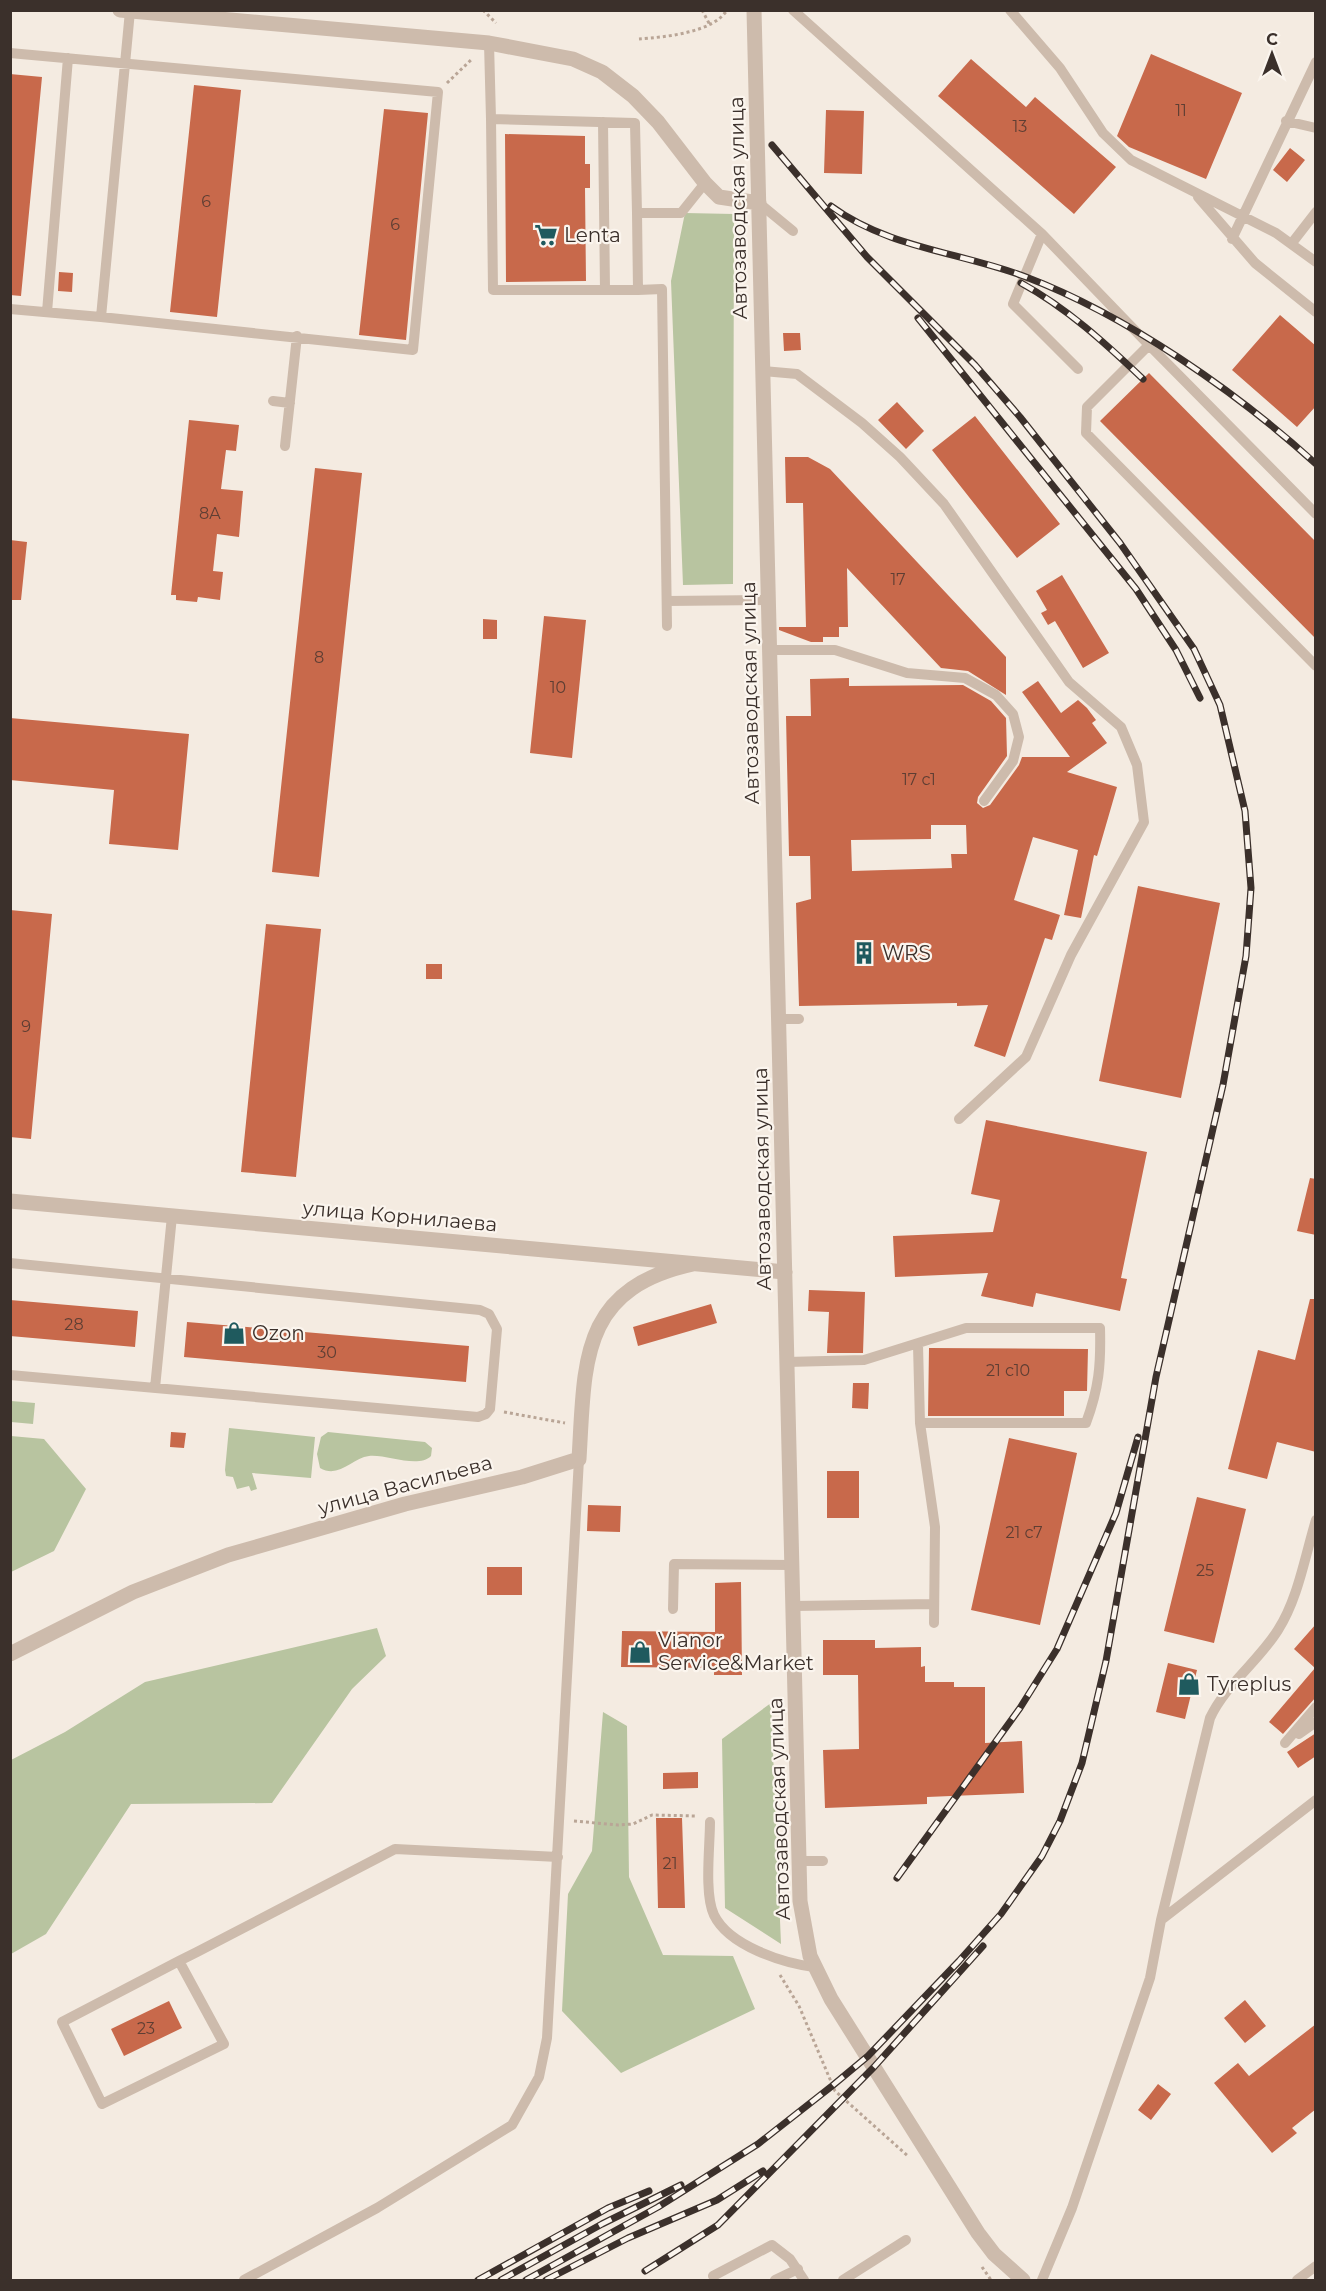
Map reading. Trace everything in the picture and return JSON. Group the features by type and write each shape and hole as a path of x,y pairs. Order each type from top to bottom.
{"street":[{"name":"Автозаводская улица","path":"754,10 798,1861 805,1935 814,1967 831,1999 978,2233 1006,2267 1023,2280"},
{"path":"126,11 489,43 573,59 602,72 633,96 658,122 705,183 719,197 759,203"},
{"name":"улица Корнилаева","path":"10,1201 785,1272"},
{"path":"579,1459 587,1356 597,1327 615,1302 637,1284 664,1270 693,1264"},
{"name":"улица Васильева","path":"10,1654 133,1592 228,1555 405,1504 522,1476 579,1459"}],"lane":[{"path":"793,10 1042,234 1316,514"},
{"path":"1010,10 1060,68 1112,143 1131,160 1292,243 1316,262"},
{"path":"101,317 124,63 126,11"},
{"path":"489,43 493,290 662,289 667,626"},
{"path":"10,53 438,92 413,350 297,336 10,309"},
{"path":"47,312 68,58"},
{"path":"1232,239 1286,121 1316,62"},
{"path":"492,119 635,123 638,290"},
{"path":"1286,121 1316,128"},
{"path":"603,122 605,290"},
{"path":"637,213 681,213 705,183"},
{"path":"1196,195 1232,239 1255,262 1316,312"},
{"path":"759,203 793,231"},
{"path":"1292,243 1316,212"},
{"path":"1042,234 1013,304 1078,369"},
{"path":"285,446 297,336"},
{"path":"1149,345 1087,407 1086,433 1316,666"},
{"path":"763,371 796,374 862,423 900,457 944,504 1069,682 1121,727 1137,765 1144,822 1071,955 1026,1057 959,1119"},
{"path":"273,401 290,402"},
{"path":"667,601 769,600"},
{"path":"770,650 835,650 907,673 965,678 996,695 1013,714 1019,737 1013,761 984,801"},
{"path":"779,1019 799,1019"},
{"path":"155,1388 172,1216"},
{"path":"10,1263 480,1310 489,1314 497,1329 490,1409 486,1414 478,1417 10,1375"},
{"path":"787,1362 864,1360 918,1345 966,1328 1100,1328 1101,1367 1097,1392 1086,1423 920,1423"},
{"path":"918,1345 920,1423 935,1527 934,1623"},
{"path":"244,2280 377,2208 512,2125 540,2077 547,2038 579,1459"},
{"path":"1042,2280 1072,2208 1150,1978 1161,1920 1210,1718 1219,1699 1265,1649 1279,1628 1290,1604 1316,1520"},
{"path":"673,1609 674,1564 792,1565"},
{"path":"793,1606 934,1604"},
{"path":"1316,1707 1285,1743 1316,1722"},
{"path":"1161,1920 1316,1800"},
{"path":"710,1822 710,1899 714,1914 732,1935 771,1959 814,1967"},
{"path":"179,1961 224,2044 102,2103 62,2022 179,1961 395,1850 558,1857"},
{"path":"798,1861 823,1861"},
{"path":"843,2280 906,2240"},
{"path":"713,2276 772,2245 798,2269 804,2280"},
{"path":"1297,2280 1316,2266"},
{"path":"775,2280 798,2269"}],"path":[{"path":"483,10 496,23"},
{"path":"702,10 710,25"},
{"path":"639,39 674,36 710,25 727,10"},
{"path":"438,92 489,43"},
{"path":"490,1409 581,1426"},
{"path":"560,1820 618,1825 633,1824 652,1815 692,1814 710,1822"},
{"path":"771,1959 799,2006 835,2091 910,2157"},
{"path":"978,2261 991,2280"}],"green space":[{"path":"685,213 734,214 733,584 683,585 671,281"},
{"path":"11,1401 35,1403 33,1424 11,1422"},
{"path":"229,1428 315,1437 311,1478 252,1473 257,1489 251,1491 249,1486 237,1489 233,1477 226,1476 225,1470"},
{"path":"328,1432 425,1442 432,1448 431,1456 425,1460 410,1461 369,1456 339,1470 327,1471 320,1468 317,1454 321,1437"},
{"path":"11,1436 44,1439 86,1489 54,1551 11,1572"},
{"path":"377,1628 386,1656 352,1689 272,1803 131,1804 46,1934 11,1954 11,1760 65,1732 145,1682"},
{"path":"771,1703 781,1944 725,1908 722,1739"},
{"path":"603,1712 627,1726 629,1877 663,1955 733,1956 755,2009 621,2073 562,2011 568,1894 592,1851"}],"building":[{"path":"1151,54 1242,93 1206,179 1129,147 1117,136"},
{"path":"971,59 1026,107 1035,97 1116,167 1074,214 938,96"},
{"path":"10,74 42,77 21,296 10,295"},
{"path":"194,85 241,90 217,317 170,312"},
{"path":"384,109 428,113 406,340 359,335"},
{"path":"826,110 864,111 862,174 824,173"},
{"name":"Lenta","path":"505,134 585,136 585,164 590,164 590,188 585,188 586,281 506,282"},
{"path":"1290,148 1305,160 1287,182 1273,170"},
{"path":"59,272 73,273 72,292 58,291"},
{"path":"1280,315 1316,346 1316,406 1297,427 1232,370"},
{"path":"783,333 800,333 801,350 784,351"},
{"path":"1149,373 1316,542 1316,639 1100,421"},
{"path":"897,402 924,431 906,449 878,420"},
{"path":"975,416 1060,524 1017,558 932,450"},
{"path":"189,420 239,425 236,451 226,450 221,489 243,491 239,537 217,534 213,571 223,572 220,600 198,597 197,602 176,600 176,595 171,595"},
{"path":"785,457 808,457 830,469 1006,657 1006,695 968,671 941,668 847,568 848,627 839,627 839,637 823,637 823,642 811,642 779,630 779,627 806,627 803,503 786,503"},
{"path":"315,468 362,473 319,877 272,872"},
{"path":"10,540 27,542 21,600 10,600"},
{"path":"1062,575 1109,653 1083,668 1055,621 1048,625 1041,613 1047,610 1036,591"},
{"path":"544,616 586,620 572,758 530,753"},
{"path":"483,619 497,620 497,639 483,639"},
{"path":"849,678 849,686 963,685 991,701 1006,718 1007,756 978,797 977,803 983,808 990,805 1019,765 1022,757 1070,757 1022,692 1038,681 1061,713 1078,700 1096,720 1092,723 1107,743 1067,772 1117,787 1097,856 1094,855 1081,918 1064,915 1078,850 1033,837 1014,900 1060,915 1052,940 1045,938 1005,1057 974,1046 988,1005 957,1006 957,1003 799,1006 796,903 811,899 810,856 789,856 786,716 811,716 810,679","holes":["931,825 966,825 967,854 951,854 952,868 852,871 851,840 931,839"]},
{"path":"10,718 189,734 178,850 109,844 114,790 10,780"},
{"path":"1138,886 1220,903 1181,1098 1099,1081"},
{"path":"10,910 52,914 31,1139 10,1137"},
{"path":"266,924 321,929 296,1177 241,1172"},
{"path":"426,964 442,964 442,979 426,979"},
{"path":"986,1120 1147,1152 1121,1278 1127,1279 1120,1311 1036,1293 1033,1307 981,1296 988,1273 895,1277 893,1236 993,1232 1000,1200 971,1194"},
{"path":"1310,1178 1316,1179 1316,1235 1297,1231"},
{"path":"809,1290 865,1292 863,1353 827,1353 829,1312 808,1311"},
{"path":"1310,1299 1316,1299 1316,1452 1277,1442 1267,1479 1228,1469 1258,1350 1295,1360"},
{"path":"10,1300 138,1311 135,1347 10,1336"},
{"path":"711,1304 717,1323 638,1346 633,1327"},
{"path":"187,1322 469,1346 466,1382 184,1357"},
{"path":"929,1348 1088,1349 1087,1391 1064,1391 1064,1416 928,1416"},
{"path":"853,1383 869,1383 868,1409 852,1408"},
{"path":"171,1432 186,1433 184,1448 170,1447"},
{"path":"1009,1438 1077,1453 1040,1625 971,1610"},
{"path":"827,1471 859,1471 859,1518 827,1518"},
{"path":"1197,1497 1246,1509 1214,1643 1164,1631"},
{"path":"588,1505 621,1506 620,1532 587,1531"},
{"path":"487,1567 522,1567 522,1595 487,1595"},
{"path":"741,1582 742,1675 714,1675 714,1668 621,1667 622,1631 715,1632 715,1583"},
{"path":"1316,1624 1316,1697 1283,1734 1269,1722 1315,1668 1294,1649"},
{"path":"823,1640 875,1640 875,1648 921,1647 921,1667 925,1666 925,1682 954,1682 954,1687 985,1687 985,1743 1022,1741 1024,1793 927,1797 927,1804 825,1808 823,1750 859,1749 858,1675 823,1675"},
{"path":"1168,1663 1197,1670 1185,1719 1156,1712"},
{"path":"1316,1733 1316,1756 1298,1768 1287,1752"},
{"path":"698,1772 698,1788 663,1789 663,1773"},
{"path":"656,1818 682,1818 685,1908 658,1908"},
{"path":"1245,2000 1266,2026 1245,2043 1224,2018"},
{"path":"169,2001 182,2028 124,2056 111,2029"},
{"path":"1316,2024 1316,2109 1292,2128 1297,2133 1272,2153 1214,2083 1238,2063 1249,2076"},
{"path":"1158,2084 1171,2094 1151,2120 1138,2110"}],"railway":[{"path":"526,2280 658,2207 758,2144 832,2086 868,2056 959,1961 1001,1914 1042,1856 1060,1821 1082,1763 1106,1661 1156,1377 1223,1085 1246,956 1251,888 1245,811 1220,705 1194,649 1120,543 1020,417 975,365 867,257 772,145"},
{"path":"831,206 876,231 925,248 1001,268 1064,293 1102,312 1141,334 1216,383 1316,464"},
{"path":"1021,283 1070,315 1143,379"},
{"path":"918,318 1136,589 1176,650 1200,698"},
{"path":"897,1878 1020,1708 1057,1649 1116,1513 1138,1437"},
{"path":"645,2271 718,2225 874,2067 983,1946"},
{"path":"546,2280 628,2238 717,2200 763,2171"},
{"path":"501,2280 602,2224 681,2185"},
{"path":"478,2280 608,2208 649,2191"}],"place":[{"name":"Lenta","path":"546,235"},
{"name":"WRS","path":"864,953"},
{"name":"Ozon","path":"234,1333"},
{"name":"Vianor Service&Market","path":"640,1652"},
{"name":"Tyreplus","path":"1189,1684"}]}
